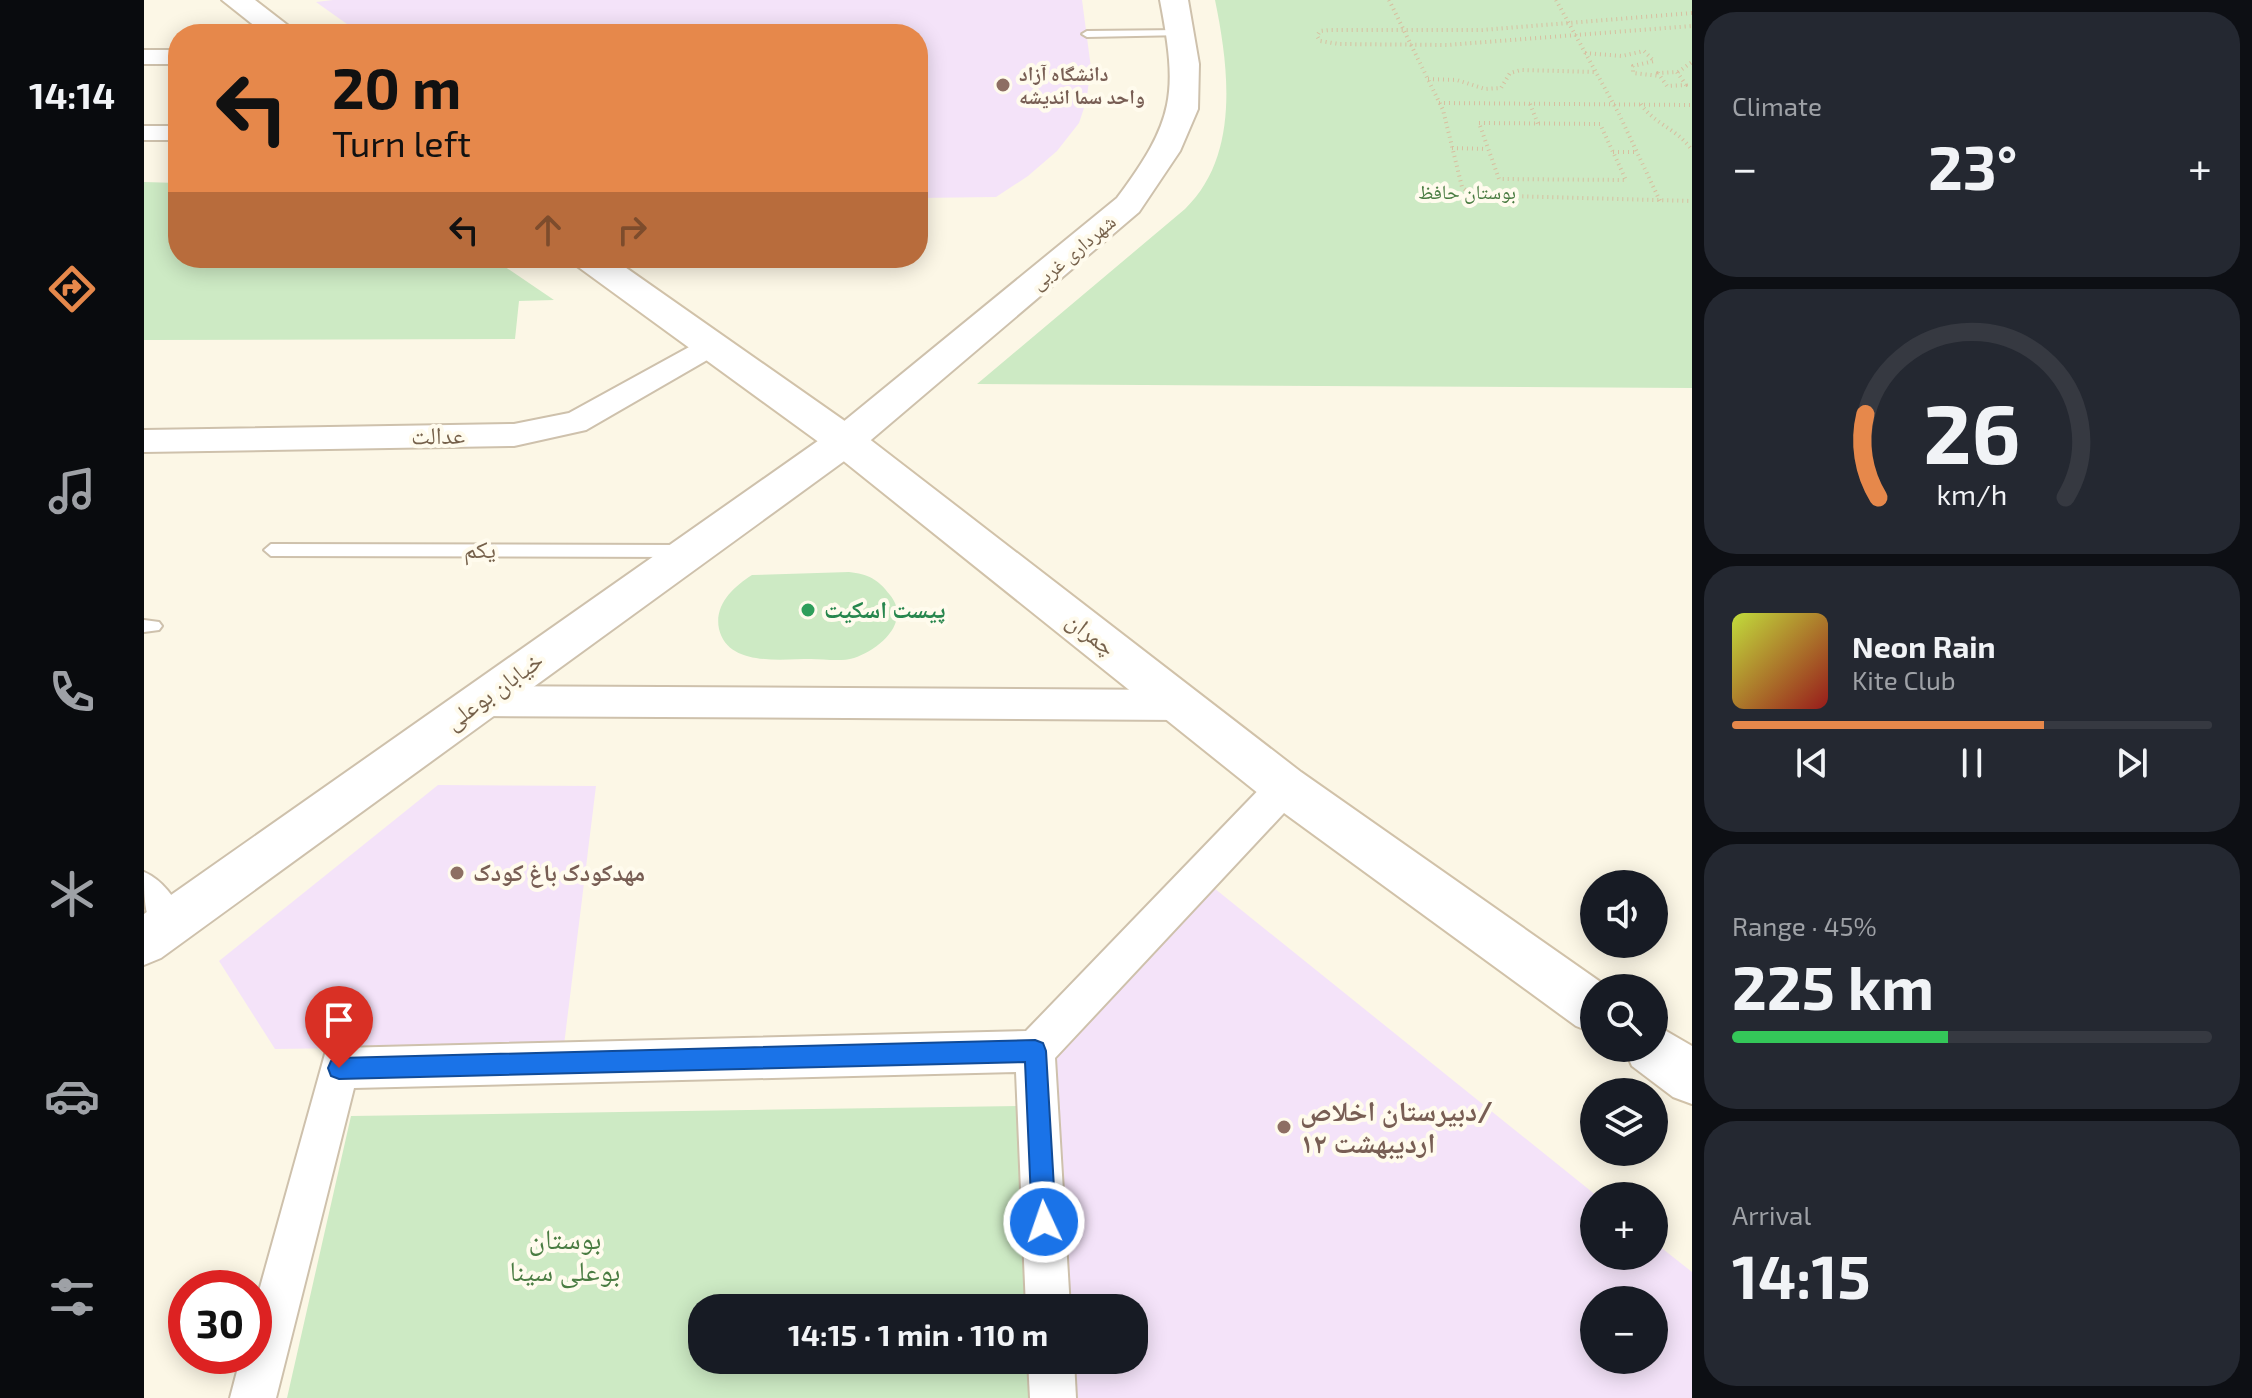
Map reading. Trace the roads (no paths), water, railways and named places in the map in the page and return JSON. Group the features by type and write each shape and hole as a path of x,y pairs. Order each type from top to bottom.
{"main road":[{"path":"236,0 270,24"},
{"name":"چمران","path":"603,268 845,441 1285,787 1580,998"},
{"path":"1668,1061 1692,1078"}],"street":[{"name":"شهرداری غربی","path":"845,441 1128,205 1159,163 1180,127 1188,94 1186,56 1174,0"},
{"path":"144,57 168,57"},
{"path":"144,133 168,133"},
{"name":"عدالت","path":"144,441 514,435 576,422 711,345"},
{"name":"خیابان بوعلی","path":"156,933 845,441"},
{"path":"481,701 1181,705"},
{"path":"253,1398 339,1068 1035,1051 1285,787"},
{"path":"144,890 156,933"},
{"path":"1035,1051 1047,1294"},
{"path":"1052,1374 1053,1398"}],"lane":[{"path":"1087,34 1181,33"},
{"name":"یکم","path":"271,550 690,551"}],"place":[{"name":"دانشگاه آزاد واحد سما اندیشه","path":"1003,85"},
{"name":"پیست اسکیت","path":"808,610"},
{"name":"مهدکودک باغ کودک","path":"457,873"},
{"name":"دبیرستان اخلاص/ ۱۲ اردیبهشت","path":"1284,1127"}],"park label":[{"name":"بوستان حافظ","path":"1467,192"},
{"name":"بوستان بوعلی سینا","path":"565,1255"}]}
